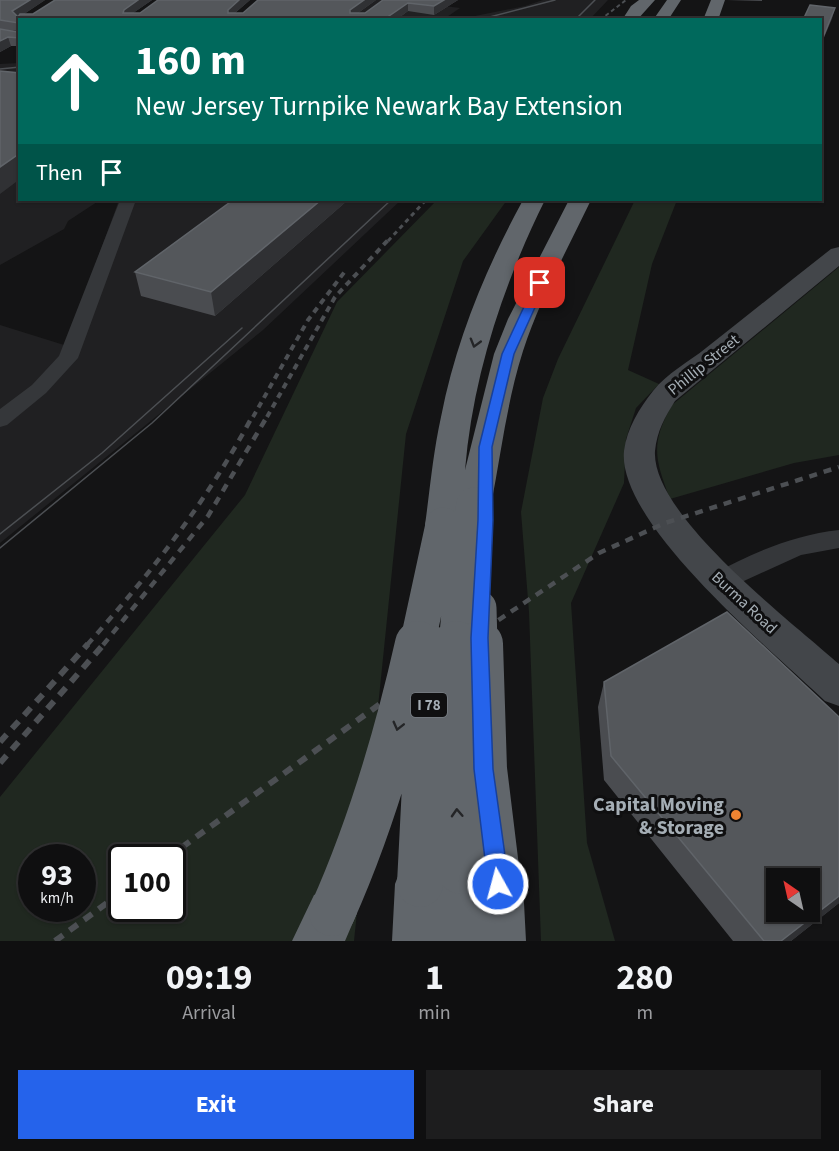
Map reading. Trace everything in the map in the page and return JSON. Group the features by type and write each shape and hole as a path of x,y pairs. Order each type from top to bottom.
{"highway":[{"path":"630,18 636,9 648,0"},
{"path":"661,18 674,0"},
{"path":"673,18 685,0"},
{"path":"711,18 718,0"},
{"name":"I 78","path":"460,941 460,880 431,662 468,517 451,446 464,381 495,282 534,201"},
{"path":"325,927 360,848 382,785 397,730 468,517 496,397 514,337 580,201"},
{"path":"468,517 479,616 484,769 460,880 500,941"},
{"name":"I 78","path":"418,941 460,880"}],"street":[{"path":"0,33 18,23"},
{"path":"0,33 18,36"},
{"path":"0,420 39,389 68,358 128,201"},
{"name":"Phillip Street","path":"657,510 648,488 640,449 646,419 653,407 679,383 839,254"},
{"name":"Burma Road","path":"657,510 676,536 839,689"},
{"path":"722,581 786,551 839,538"}],"shaded area":[{"path":"309,0 398,0 460,8 445,18 285,18"},
{"path":"543,0 608,0 591,18 465,18"},
{"path":"18,63 18,201 98,201 68,221 64,229 0,265 0,64"},
{"path":"119,201 400,201 263,330 0,543 0,416 42,380 0,413 0,325 64,345 60,354 67,342"},
{"path":"436,201 506,201 463,261 406,434 354,941 0,941 0,797 245,495 337,302"},
{"path":"635,201 677,201 652,264 628,370 659,384 636,408 626,439 624,483 571,603 587,843 615,941 541,941 529,612 521,512 543,398 558,359"},
{"path":"839,267 839,455 794,463 670,499 657,452 660,431 672,405"}],"building":[{"path":"0,0 30,0 12,11 18,17 20,14 33,14 55,0 138,0 123,13 140,13 158,0 239,0 228,10 228,13 243,13 258,0 364,0 350,10 350,13 365,13 383,0 444,0 434,6 408,3 386,18 18,18 18,23 0,20"},
{"path":"810,5 835,8 822,40 822,18 804,18"},
{"path":"18,28 18,38 8,37 0,41 0,29 17,32"},
{"path":"0,71 18,73 18,154 0,167"},
{"path":"232,201 320,201 211,292 135,272"},
{"name":"Capital Moving & Storage","path":"727,612 839,717 839,896 820,911 820,868 766,868 766,922 805,922 781,941 764,941 611,756 604,682"}],"tram line":[{"path":"486,18 555,0"},
{"path":"577,18 595,0"},
{"path":"0,69 18,67"},
{"path":"0,548 152,423 390,201"},
{"path":"0,534 102,453 242,328"}],"railway":[{"path":"603,18 626,0"},
{"path":"388,241 425,201"},
{"path":"267,417 335,297 389,239"},
{"path":"253,417 308,320 346,270"},
{"path":"87,645 134,591 198,506 253,415"},
{"path":"103,645 208,516 268,415"},
{"path":"461,645 599,553 665,523 839,467"},
{"path":"0,742 88,644"},
{"path":"0,763 104,644"},
{"path":"186,844 463,644"},
{"path":"55,941 108,902"}],"place":[{"name":"Capital Moving & Storage","path":"736,815"}],"route":[{"path":"498,884 484,769 479,616 486,520 485,447 508,354 521,319 540,283"}]}
